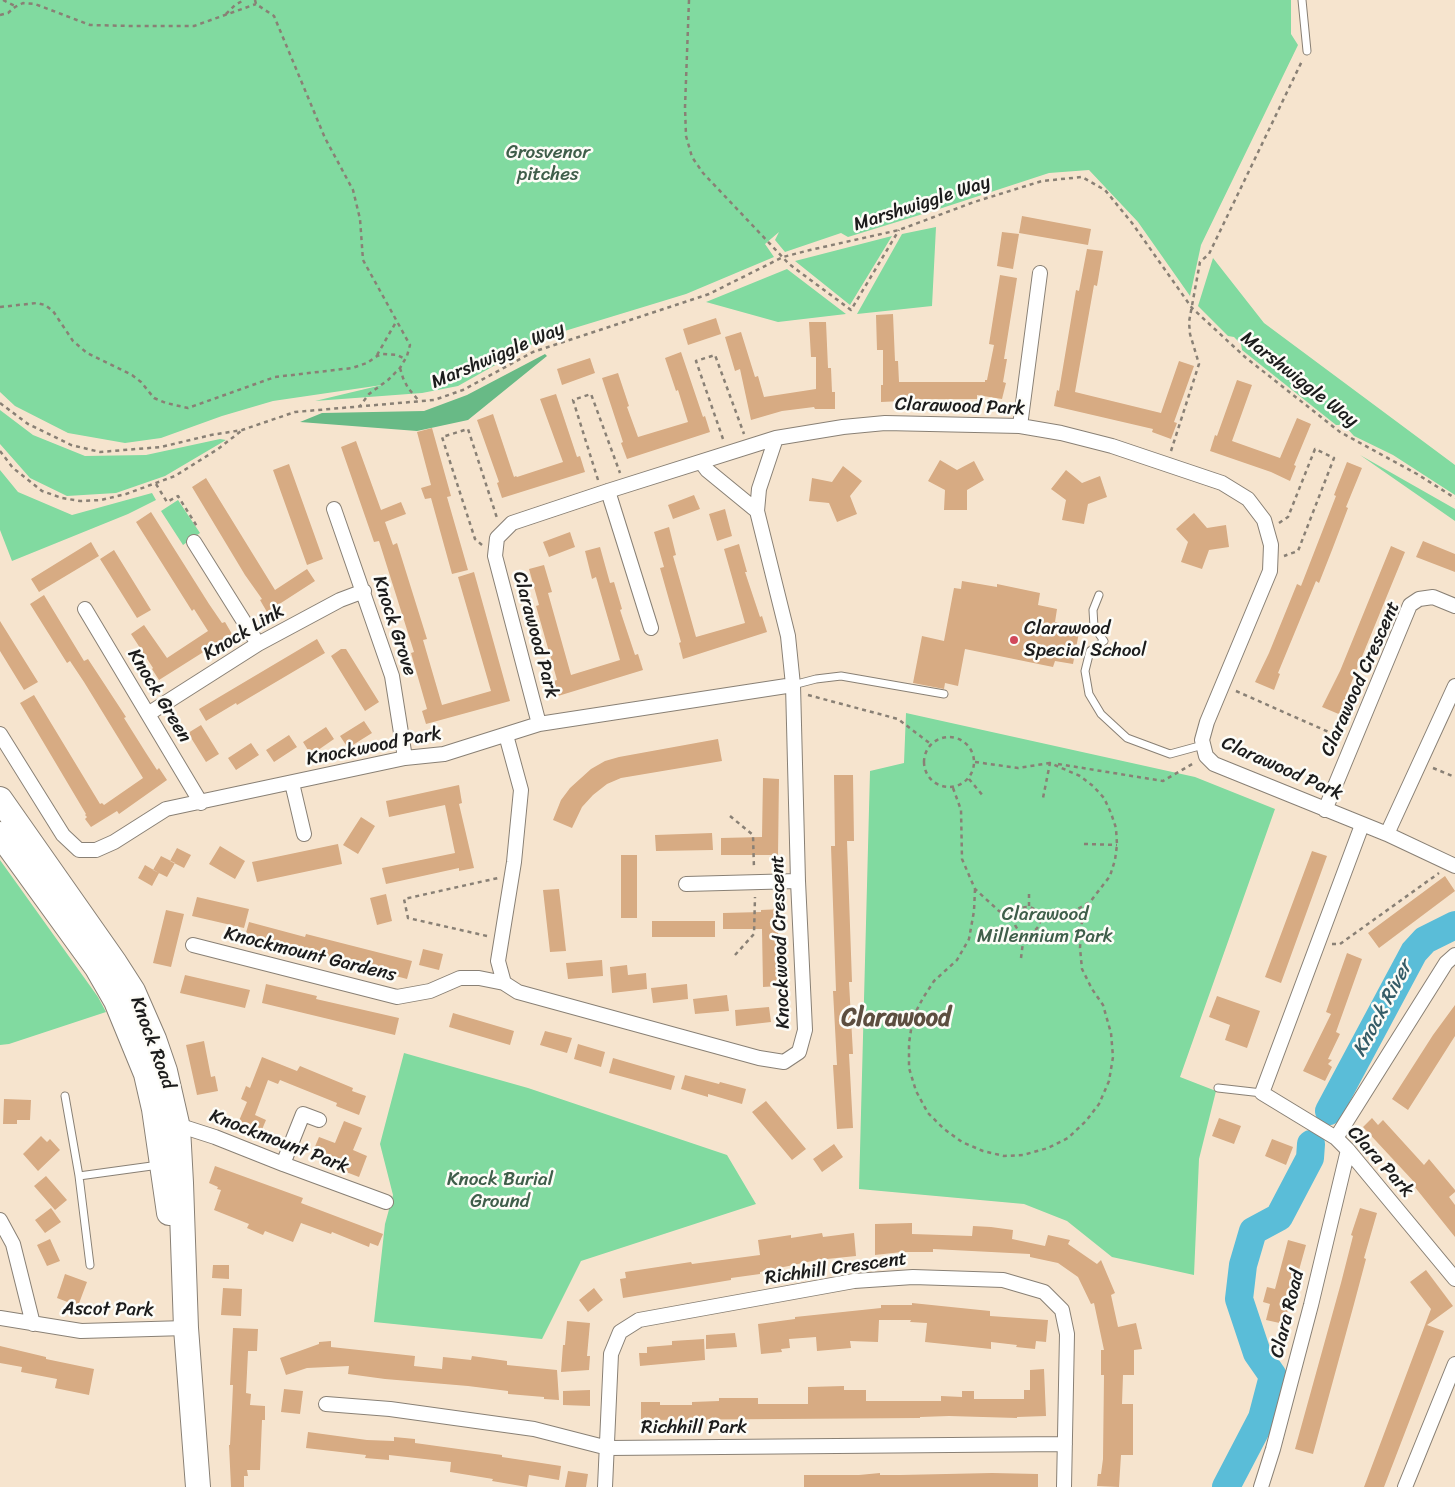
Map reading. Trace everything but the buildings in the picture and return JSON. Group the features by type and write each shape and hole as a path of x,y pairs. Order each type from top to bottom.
{"highway":[{"name":"Knock Road","path":"0,799 110,955 133,991 154,1039 165,1071 167,1128 162,1164 186,1328"},
{"name":"Knock Road","path":"0,834 96,968 116,1001 167,1128 182,1183 186,1328 198,1487"}],"street":[{"path":"1020,426 1040,273"},
{"name":"Clarawood Park","path":"539,724 495,556 498,538 512,523 776,438 843,426 885,423 1020,426 1112,446 1222,483 1248,499 1264,520 1271,544 1270,571 1207,722 1202,740 1204,750 1214,764 1387,834 1453,865"},
{"name":"Knockwood Crescent","path":"504,983 518,992 759,1058 784,1062 800,1052 804,1030 798,881 794,690 788,636 757,511 759,489 776,438"},
{"path":"701,462 757,511"},
{"path":"605,492 651,628"},
{"name":"Knock Grove","path":"334,509 392,676 405,758"},
{"path":"194,542 258,644"},
{"name":"Knock Link","path":"148,714 258,644 340,600 364,591"},
{"name":"Clarawood Crescent","path":"1325,810 1410,605 1419,598 1433,597 1455,606"},
{"name":"Knock Green","path":"85,609 201,803"},
{"path":"1387,834 1455,686"},
{"name":"Knockwood Park","path":"0,734 63,835 79,850 96,850 114,842 166,809 405,758 444,754 539,724 794,690"},
{"path":"504,983 498,961 512,875 521,790 506,735"},
{"path":"0,756 7,756 16,761"},
{"path":"292,783 304,834"},
{"path":"1262,1092 1362,825"},
{"path":"686,884 798,881"},
{"name":"Knockmount Gardens","path":"193,946 397,997 430,991 460,978 479,978 504,983"},
{"path":"1336,1138 1446,963 1455,955"},
{"name":"Clara Park","path":"1262,1092 1336,1138 1453,1271"},
{"path":"283,1164 302,1114 319,1120"},
{"name":"Knockmount Park","path":"167,1128 187,1128 215,1137 386,1202"},
{"name":"Clara Road","path":"1261,1487 1273,1449 1311,1305 1348,1150"},
{"path":"0,1220 13,1244 33,1324"},
{"name":"Richhill Crescent","path":"604,1487 608,1448 611,1354 620,1332 639,1320 854,1281 913,1277 1003,1280 1044,1292 1062,1310 1067,1334 1064,1487"},
{"name":"Ascot Park","path":"0,1318 81,1331 186,1328"},
{"path":"1405,1487 1455,1364"},
{"name":"Richhill Park","path":"326,1404 390,1409 534,1429 608,1448 1065,1444"}],"lane":[{"path":"1302,0 1307,51"},
{"path":"1099,595 1093,610 1094,627 1104,640 1090,651 1085,671 1089,694 1101,714 1127,738 1170,754 1204,750"},
{"path":"794,690 816,679 841,676 944,694"},
{"path":"1218,1088 1262,1092"},
{"path":"65,1096 79,1176 90,1265"},
{"path":"79,1176 162,1164"}],"path":[{"path":"3,0 15,6"},
{"path":"225,15 235,5 244,0"},
{"path":"255,0 256,4 274,16 325,138 353,190 360,219 363,260 410,345 400,368 369,394 359,406"},
{"path":"689,0 685,107 686,136 692,157 703,173 789,264 851,310 899,230"},
{"path":"0,15 8,13 15,6 23,3 35,4 90,25 194,26 256,4"},
{"path":"1166,464 1200,364 1190,334 1189,322 1200,262 1209,254 1307,51"},
{"name":"Marshwiggle Way","path":"0,403 28,424 51,436 71,445 100,452 161,447 242,430 295,412 434,400 463,390 533,352 710,294 783,257 899,230 974,202 1042,181 1082,176 1105,190 1132,223 1192,308 1245,357 1340,432 1417,474 1455,498"},
{"path":"0,307 37,303 45,305 53,311 73,341 86,353 132,375 141,382 154,398 188,408 275,377 352,368 368,364 377,356 396,322"},
{"path":"377,356 397,354 405,359"},
{"path":"728,453 696,361 715,355 749,446"},
{"path":"400,368 408,388 419,401"},
{"path":"605,492 572,400 591,394 624,486"},
{"name":"Clarawood Park","path":"495,556 475,539 442,438 468,429 502,533"},
{"name":"Marshwiggle Way","path":"0,451 13,468 42,491 62,498 80,501 101,500 126,494 175,476 218,449 242,430"},
{"path":"1267,531 1288,517 1315,450 1334,458 1298,551 1270,560"},
{"path":"156,484 167,502 178,496 204,536 194,542"},
{"path":"1223,685 1353,743"},
{"path":"794,690 898,719 932,745"},
{"path":"954,737 969,746 975,762 968,779 953,788 936,785 924,771 925,753 932,745 936,740 954,737"},
{"path":"975,762 1018,768 1050,763 1163,781 1204,750"},
{"path":"1043,798 1050,763"},
{"path":"975,889 974,911 969,939 957,960 934,981 913,1017 909,1043 909,1068 916,1091 928,1113 944,1129 962,1142 982,1151 1004,1156 1023,1155 1048,1148 1068,1138 1086,1121 1098,1104 1109,1081 1113,1057 1112,1033 1103,1006 1082,969 1080,948 1082,920 1090,902 1110,876 1115,860 1117,845 1116,828 1104,798 1093,786 1080,776 1050,763"},
{"path":"1420,763 1455,777"},
{"path":"968,779 984,797"},
{"path":"953,788 961,810 962,859 975,889 999,911 1014,915"},
{"path":"730,816 753,835 755,882 754,934 735,955"},
{"path":"1084,844 1117,845"},
{"path":"1318,945 1340,944 1453,865"},
{"path":"502,940 408,918 404,899 512,875"},
{"path":"1029,891 1029,906"},
{"path":"1040,920 1062,918 1090,902"},
{"path":"1029,906 1037,911 1040,920 1036,930 1024,934 1015,927 1014,915 1020,908 1029,906"},
{"path":"1022,958 1024,934"}],"green space":[{"name":"Grosvenor pitches","path":"0,0 1291,0 1291,34 1298,45 1201,245 1190,296 1138,222 1089,170 1049,173 848,237 841,233 785,252 775,240 779,232 765,244 774,257 686,294 545,337 458,386 422,393 315,401 382,385 273,401 222,416 161,438 125,443 68,433 15,406 0,392"},
{"path":"936,227 932,306 857,314 902,234"},
{"path":"892,236 850,305 795,261"},
{"path":"1213,258 1264,323 1455,465 1455,495 1393,455 1354,436 1344,425 1336,425 1242,350 1241,344 1234,337 1228,336 1198,306"},
{"path":"787,269 846,314 778,322 706,302"},
{"path":"545,354 547,356 468,420 417,431 300,422 322,413 424,411 467,395"},
{"path":"0,410 33,435 85,456 146,455 220,439 226,440 165,476 116,493 67,496 30,478 0,444"},
{"path":"1360,455 1455,509 1455,521"},
{"path":"0,470 18,492 72,515 152,493 156,500 128,514 12,561 0,530"},
{"path":"178,500 200,533 183,545 161,511"},
{"name":"Clarawood Millennium Park","path":"906,713 1195,777 1275,809 1180,1077 1216,1091 1199,1159 1194,1275 1112,1257 1067,1221 1024,1204 859,1189 870,771 904,763"},
{"path":"0,860 98,997 106,1012 9,1044 0,1045"},
{"name":"Knock Burial Ground","path":"404,1053 528,1088 727,1155 756,1204 581,1261 542,1339 374,1322 385,1224 393,1195 380,1144"}],"waterway":[{"name":"Knock River","path":"1329,1111 1414,952 1425,940 1455,925"},
{"name":"Knock River","path":"1226,1487 1262,1418 1273,1376 1257,1353 1239,1299 1243,1265 1253,1231 1279,1217 1310,1158 1311,1144"}],"place":[{"name":"Clarawood Special School","path":"1014,640"}],"district":[{"name":"Clarawood","path":"896,1019"}]}
